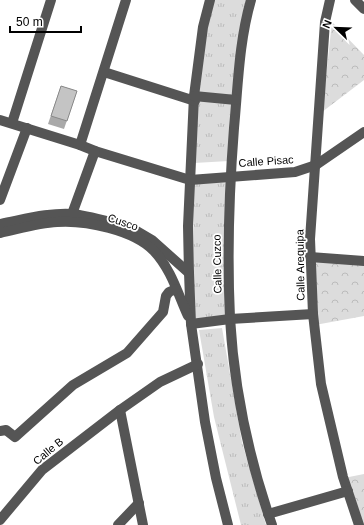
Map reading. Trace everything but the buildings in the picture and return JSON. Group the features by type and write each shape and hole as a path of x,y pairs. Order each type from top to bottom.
{"street":[{"path":"12,123 51,0"},
{"path":"80,145 126,0"},
{"path":"210,0 203,27 194,99 188,226 189,273 191,324 198,364 204,414 210,450 228,525"},
{"name":"Calle Cuzco","path":"251,0 245,21 236,100 228,258 230,319 242,410 256,471 272,525"},
{"name":"Calle Arequipa","path":"330,0 325,22 310,257 313,314 321,384 341,470 358,525"},
{"path":"355,0 364,9"},
{"path":"104,72 194,99 236,100"},
{"path":"0,120 190,180"},
{"path":"0,200 27,128"},
{"name":"Calle Pisac","path":"190,180 295,172 316,165 364,132"},
{"path":"72,214 95,151"},
{"path":"0,224 37,216 72,214 100,219 133,229 152,240 189,273"},
{"name":"Cusco","path":"0,233 57,222 81,223 134,236 154,251 169,272 191,324"},
{"path":"310,257 364,262"},
{"path":"0,431 6,430 15,437 73,385 127,353 163,312 166,296 169,292 176,289"},
{"path":"191,324 230,319 313,314"},
{"name":"Calle B","path":"0,520 42,470 120,410 160,382 198,364"},
{"path":"120,410 143,525"},
{"path":"268,514 348,491"},
{"path":"118,525 139,503"}],"green space":[{"path":"213,0 248,0 233,97 197,93 206,27"},
{"path":"332,22 364,55 364,80 322,112"},
{"path":"197,99 234,102 229,161 194,163"},
{"path":"227,177 227,316 194,319 193,180"},
{"path":"312,260 364,263 364,316 315,325"},
{"path":"222,328 242,442 266,525 241,525 214,417 199,330"},
{"path":"364,474 364,525 360,525 344,478"}]}
